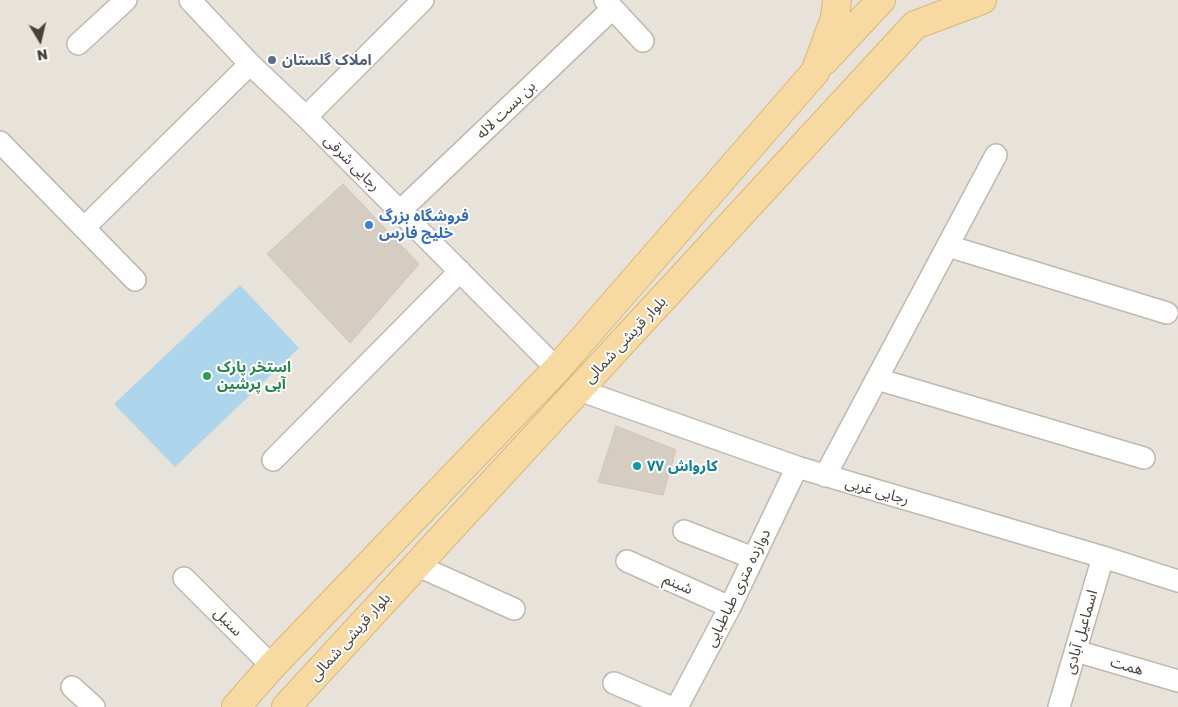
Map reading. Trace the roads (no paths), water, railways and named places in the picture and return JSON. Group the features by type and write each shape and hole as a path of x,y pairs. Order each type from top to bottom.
{"main road":[{"name":"بلوار قریشی شمالی","path":"236,707 272,666 557,369 815,72 835,18 837,0"},
{"path":"815,72 881,0"},
{"path":"915,25 935,0"},
{"name":"بلوار قریشی شمالی","path":"286,707 915,25 982,0"}],"street":[{"path":"78,44 126,0"},
{"name":"رجایی شرقی","path":"190,0 250,64 306,117 557,369"},
{"path":"306,117 423,0"},
{"path":"608,4 643,41"},
{"name":"بن بست لاله","path":"400,211 608,4"},
{"path":"84,228 250,64"},
{"path":"0,142 135,280"},
{"path":"825,476 996,155"},
{"path":"948,246 1167,313"},
{"path":"273,460 460,271"},
{"path":"877,378 1144,458"},
{"name":"رجایی غربی","path":"580,390 797,468 1103,557 1178,581"},
{"name":"دوازده متری طباطبایی","path":"677,707 730,607 797,468"},
{"path":"684,531 753,558"},
{"name":"اسماعیل آبادی","path":"1060,707 1103,557"},
{"name":"شبنم","path":"627,561 730,607"},
{"path":"416,564 514,609"},
{"name":"سنبل","path":"184,578 272,666"},
{"name":"همت","path":"1076,651 1178,681"},
{"path":"614,683 670,707"},
{"path":"72,687 94,707"}],"water":[{"name":"استخر پارک آبی پرشین","path":"240,285 299,348 175,467 114,404"}],"place":[{"name":"املاک گلستان","path":"272,60"},
{"name":"فروشگاه بزرگ خلیج فارس","path":"369,225"},
{"name":"استخر پارک آبی پرشین","path":"207,376"},
{"name":"کارواش ۷۷","path":"637,466"}]}
